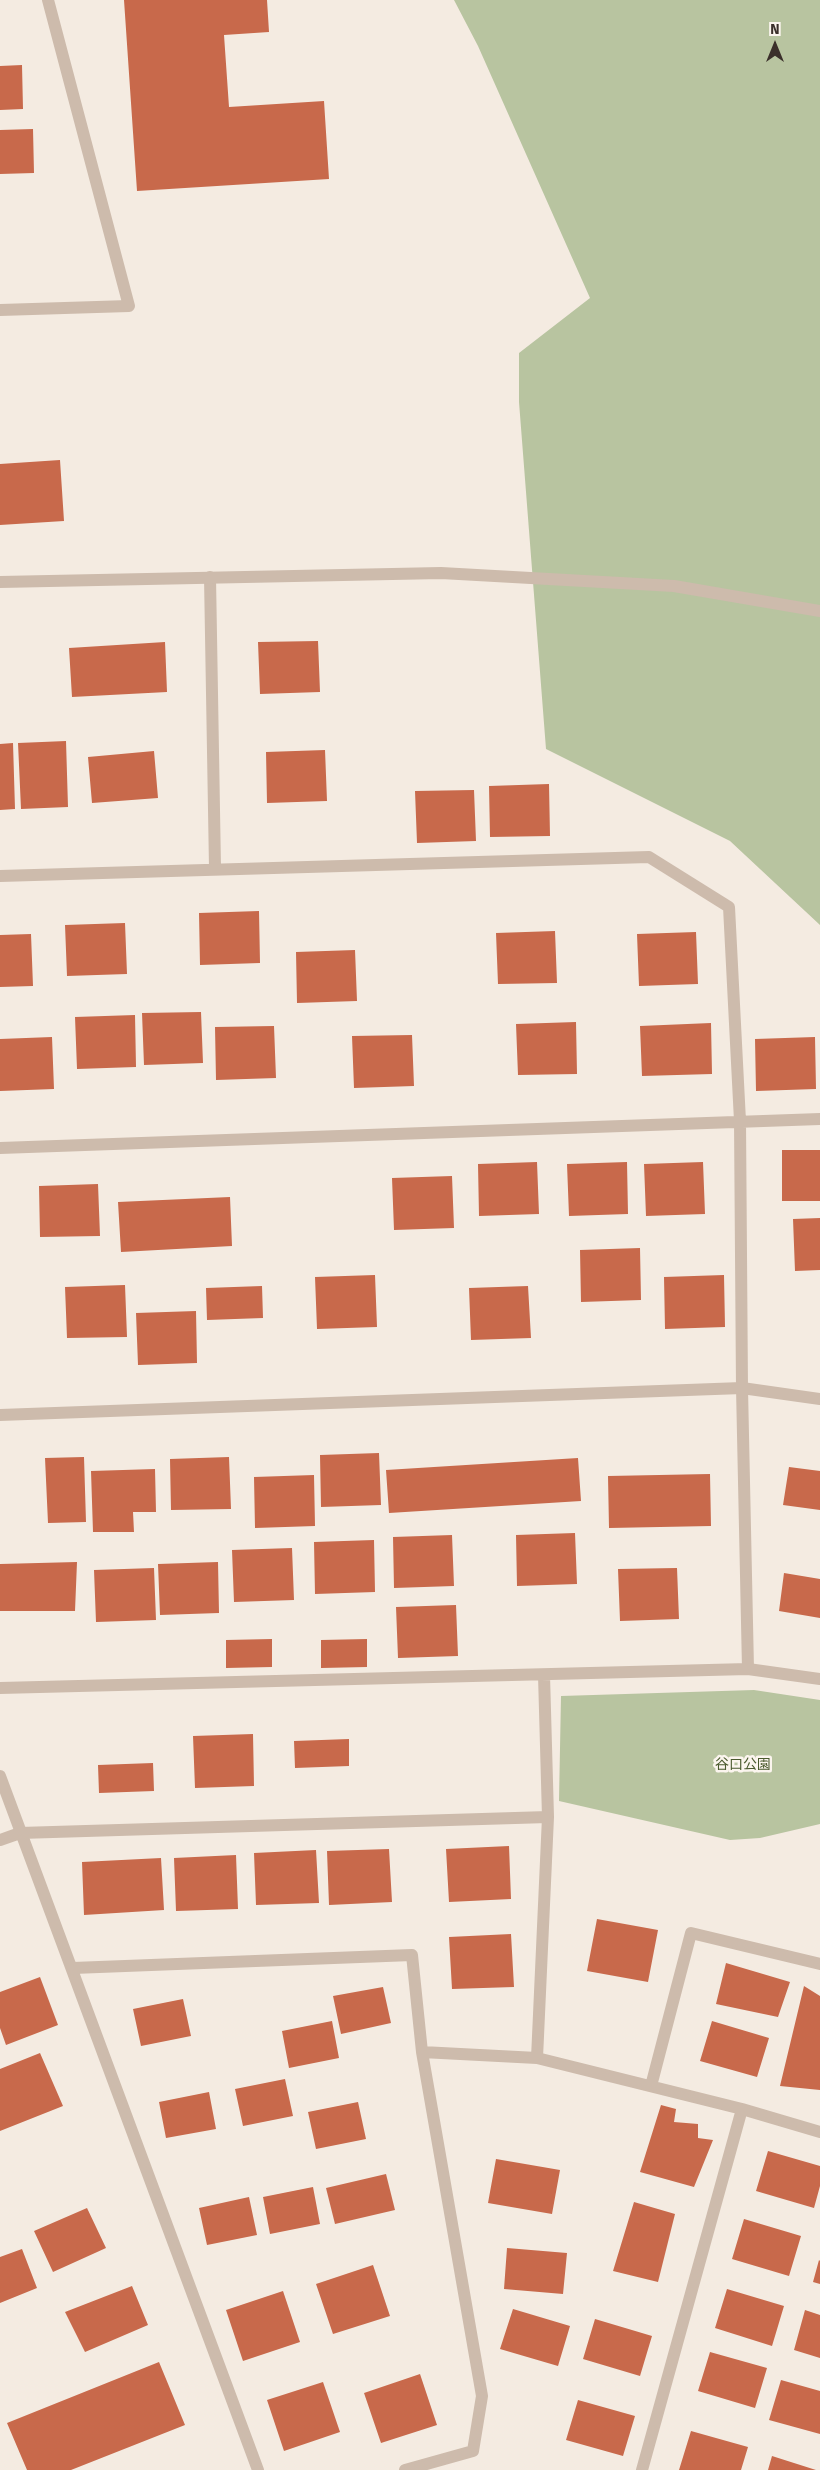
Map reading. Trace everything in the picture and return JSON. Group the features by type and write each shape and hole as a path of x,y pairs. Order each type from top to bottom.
{"street":[{"path":"0,310 129,306 48,0"},
{"path":"0,582 441,573 664,585 820,611"},
{"path":"210,577 215,868"},
{"path":"0,876 215,868 649,857 729,907 740,1121 742,1388 748,1669"},
{"path":"0,1148 820,1119"},
{"path":"0,1415 742,1388 820,1399"},
{"path":"0,1688 748,1669 820,1679"},
{"path":"537,2058 548,1817 544,1675"},
{"path":"0,1776 258,2470"},
{"path":"0,1840 20,1833 548,1817"},
{"path":"651,2086 691,1933 820,1964"},
{"path":"72,1968 412,1955 422,2052 482,2396 473,2451 405,2470"},
{"path":"422,2052 537,2058 742,2109 820,2132"},
{"path":"642,2470 742,2109"}],"green space":[{"path":"454,0 820,0 820,925 730,841 546,749 519,402 519,353 590,298 478,46"},
{"name":"谷口公園","path":"754,1690 820,1700 820,1824 760,1838 730,1840 559,1801 561,1696"}],"building":[{"path":"124,0 267,0 269,32 224,35 229,107 324,101 329,179 137,191"},
{"path":"22,65 23,109 0,110 0,66"},
{"path":"33,129 34,173 0,174 0,130"},
{"path":"60,460 64,521 0,525 0,464"},
{"path":"318,641 320,692 260,694 258,642"},
{"path":"165,642 167,692 72,697 69,648"},
{"path":"66,741 68,807 21,809 18,743"},
{"path":"13,743 15,809 0,810 0,744"},
{"path":"325,750 327,801 267,803 266,752"},
{"path":"154,751 158,798 92,803 88,757"},
{"path":"549,784 550,836 490,837 489,786"},
{"path":"474,790 476,841 417,843 415,791"},
{"path":"259,911 260,963 200,965 199,913"},
{"path":"125,923 127,974 67,976 65,925"},
{"path":"555,931 557,983 498,984 496,933"},
{"path":"696,932 698,984 639,986 637,934"},
{"path":"31,934 33,986 0,987 0,935"},
{"path":"355,950 357,1001 297,1003 296,952"},
{"path":"201,1012 203,1063 144,1065 142,1013"},
{"path":"135,1015 136,1067 77,1069 75,1017"},
{"path":"576,1022 577,1074 518,1075 516,1024"},
{"path":"711,1023 712,1074 642,1076 640,1026"},
{"path":"274,1026 276,1078 216,1080 215,1027"},
{"path":"412,1035 414,1086 354,1088 352,1036"},
{"path":"52,1037 54,1089 0,1091 0,1039"},
{"path":"815,1037 816,1089 756,1091 755,1039"},
{"path":"782,1150 820,1150 820,1201 782,1201"},
{"path":"537,1162 539,1214 479,1216 478,1164"},
{"path":"627,1162 628,1214 569,1216 567,1164"},
{"path":"703,1162 705,1214 646,1216 644,1164"},
{"path":"452,1176 454,1228 394,1230 392,1178"},
{"path":"98,1184 100,1236 40,1237 39,1186"},
{"path":"230,1197 232,1246 121,1252 118,1202"},
{"path":"820,1218 820,1270 795,1271 793,1219"},
{"path":"640,1248 641,1300 581,1302 580,1250"},
{"path":"375,1275 377,1327 317,1329 315,1277"},
{"path":"724,1275 725,1327 665,1329 664,1277"},
{"path":"125,1285 127,1337 67,1338 65,1287"},
{"path":"262,1286 263,1318 207,1320 206,1288"},
{"path":"528,1286 531,1338 471,1340 469,1288"},
{"path":"196,1311 197,1363 138,1365 136,1313"},
{"path":"379,1453 381,1505 321,1507 320,1455"},
{"path":"84,1457 86,1522 48,1523 45,1458"},
{"path":"229,1457 231,1509 171,1510 170,1459"},
{"path":"578,1458 581,1501 389,1513 386,1470"},
{"path":"789,1467 820,1471 820,1510 783,1505"},
{"path":"155,1469 156,1512 133,1512 134,1532 93,1532 91,1471"},
{"path":"710,1474 711,1526 609,1528 608,1476"},
{"path":"314,1475 315,1526 255,1528 254,1477"},
{"path":"575,1533 577,1584 517,1586 516,1535"},
{"path":"452,1535 454,1586 394,1588 393,1537"},
{"path":"374,1540 375,1592 315,1594 314,1542"},
{"path":"292,1548 294,1600 234,1602 232,1550"},
{"path":"77,1562 75,1611 0,1611 0,1564"},
{"path":"218,1562 219,1613 160,1615 158,1564"},
{"path":"154,1568 156,1620 96,1622 94,1570"},
{"path":"677,1568 679,1619 620,1621 618,1569"},
{"path":"784,1573 820,1579 820,1618 779,1611"},
{"path":"456,1605 458,1656 398,1658 396,1607"},
{"path":"272,1639 272,1667 226,1668 226,1640"},
{"path":"367,1639 367,1667 321,1668 321,1640"},
{"path":"253,1734 254,1786 195,1788 193,1736"},
{"path":"349,1739 349,1766 295,1768 294,1741"},
{"path":"153,1763 154,1791 99,1793 98,1765"},
{"path":"509,1846 511,1899 449,1902 446,1849"},
{"path":"389,1849 392,1902 329,1905 327,1851"},
{"path":"316,1850 319,1903 256,1905 254,1853"},
{"path":"236,1855 238,1909 176,1911 174,1858"},
{"path":"161,1858 164,1910 84,1915 82,1862"},
{"path":"597,1919 658,1930 648,1982 587,1971"},
{"path":"511,1934 514,1987 452,1989 449,1937"},
{"path":"726,1963 790,1982 778,2017 716,2004"},
{"path":"40,1977 58,2025 6,2045 0,2028 0,1992"},
{"path":"804,1986 820,1996 820,2090 780,2086"},
{"path":"383,1987 391,2023 341,2034 333,1996"},
{"path":"183,1999 191,2036 141,2046 133,2009"},
{"path":"332,2021 339,2058 289,2068 282,2031"},
{"path":"712,2021 769,2038 757,2077 700,2061"},
{"path":"40,2053 63,2106 0,2131 0,2069"},
{"path":"285,2079 293,2116 243,2126 235,2089"},
{"path":"209,2092 216,2129 166,2138 159,2102"},
{"path":"358,2102 366,2139 316,2149 308,2112"},
{"path":"661,2105 676,2109 674,2122 698,2124 698,2138 713,2140 694,2187 640,2172"},
{"path":"768,2151 820,2166 820,2186 814,2208 756,2191"},
{"path":"496,2159 560,2170 552,2214 488,2203"},
{"path":"386,2174 395,2210 335,2224 326,2188"},
{"path":"313,2187 320,2224 270,2234 263,2197"},
{"path":"249,2197 257,2235 207,2245 199,2208"},
{"path":"634,2202 675,2214 658,2282 613,2271"},
{"path":"87,2208 106,2248 53,2272 34,2231"},
{"path":"744,2219 801,2236 789,2276 732,2259"},
{"path":"507,2248 567,2253 563,2294 504,2289"},
{"path":"22,2249 37,2288 0,2303 0,2257"},
{"path":"820,2261 820,2284 813,2282"},
{"path":"373,2265 390,2316 333,2334 316,2284"},
{"path":"132,2286 148,2325 85,2352 65,2312"},
{"path":"727,2289 784,2306 772,2346 715,2328"},
{"path":"283,2291 300,2342 243,2361 226,2310"},
{"path":"513,2309 570,2326 558,2366 500,2349"},
{"path":"805,2310 820,2315 820,2358 794,2350"},
{"path":"595,2319 652,2336 640,2376 583,2359"},
{"path":"710,2352 767,2368 755,2408 698,2391"},
{"path":"159,2362 185,2425 71,2470 27,2470 7,2423"},
{"path":"420,2374 437,2425 381,2443 364,2393"},
{"path":"781,2380 820,2391 820,2434 769,2420"},
{"path":"323,2382 340,2432 284,2451 267,2400"},
{"path":"578,2400 635,2416 623,2456 566,2440"},
{"path":"691,2431 748,2447 741,2470 679,2470"},
{"path":"772,2456 816,2470 768,2470"}]}
